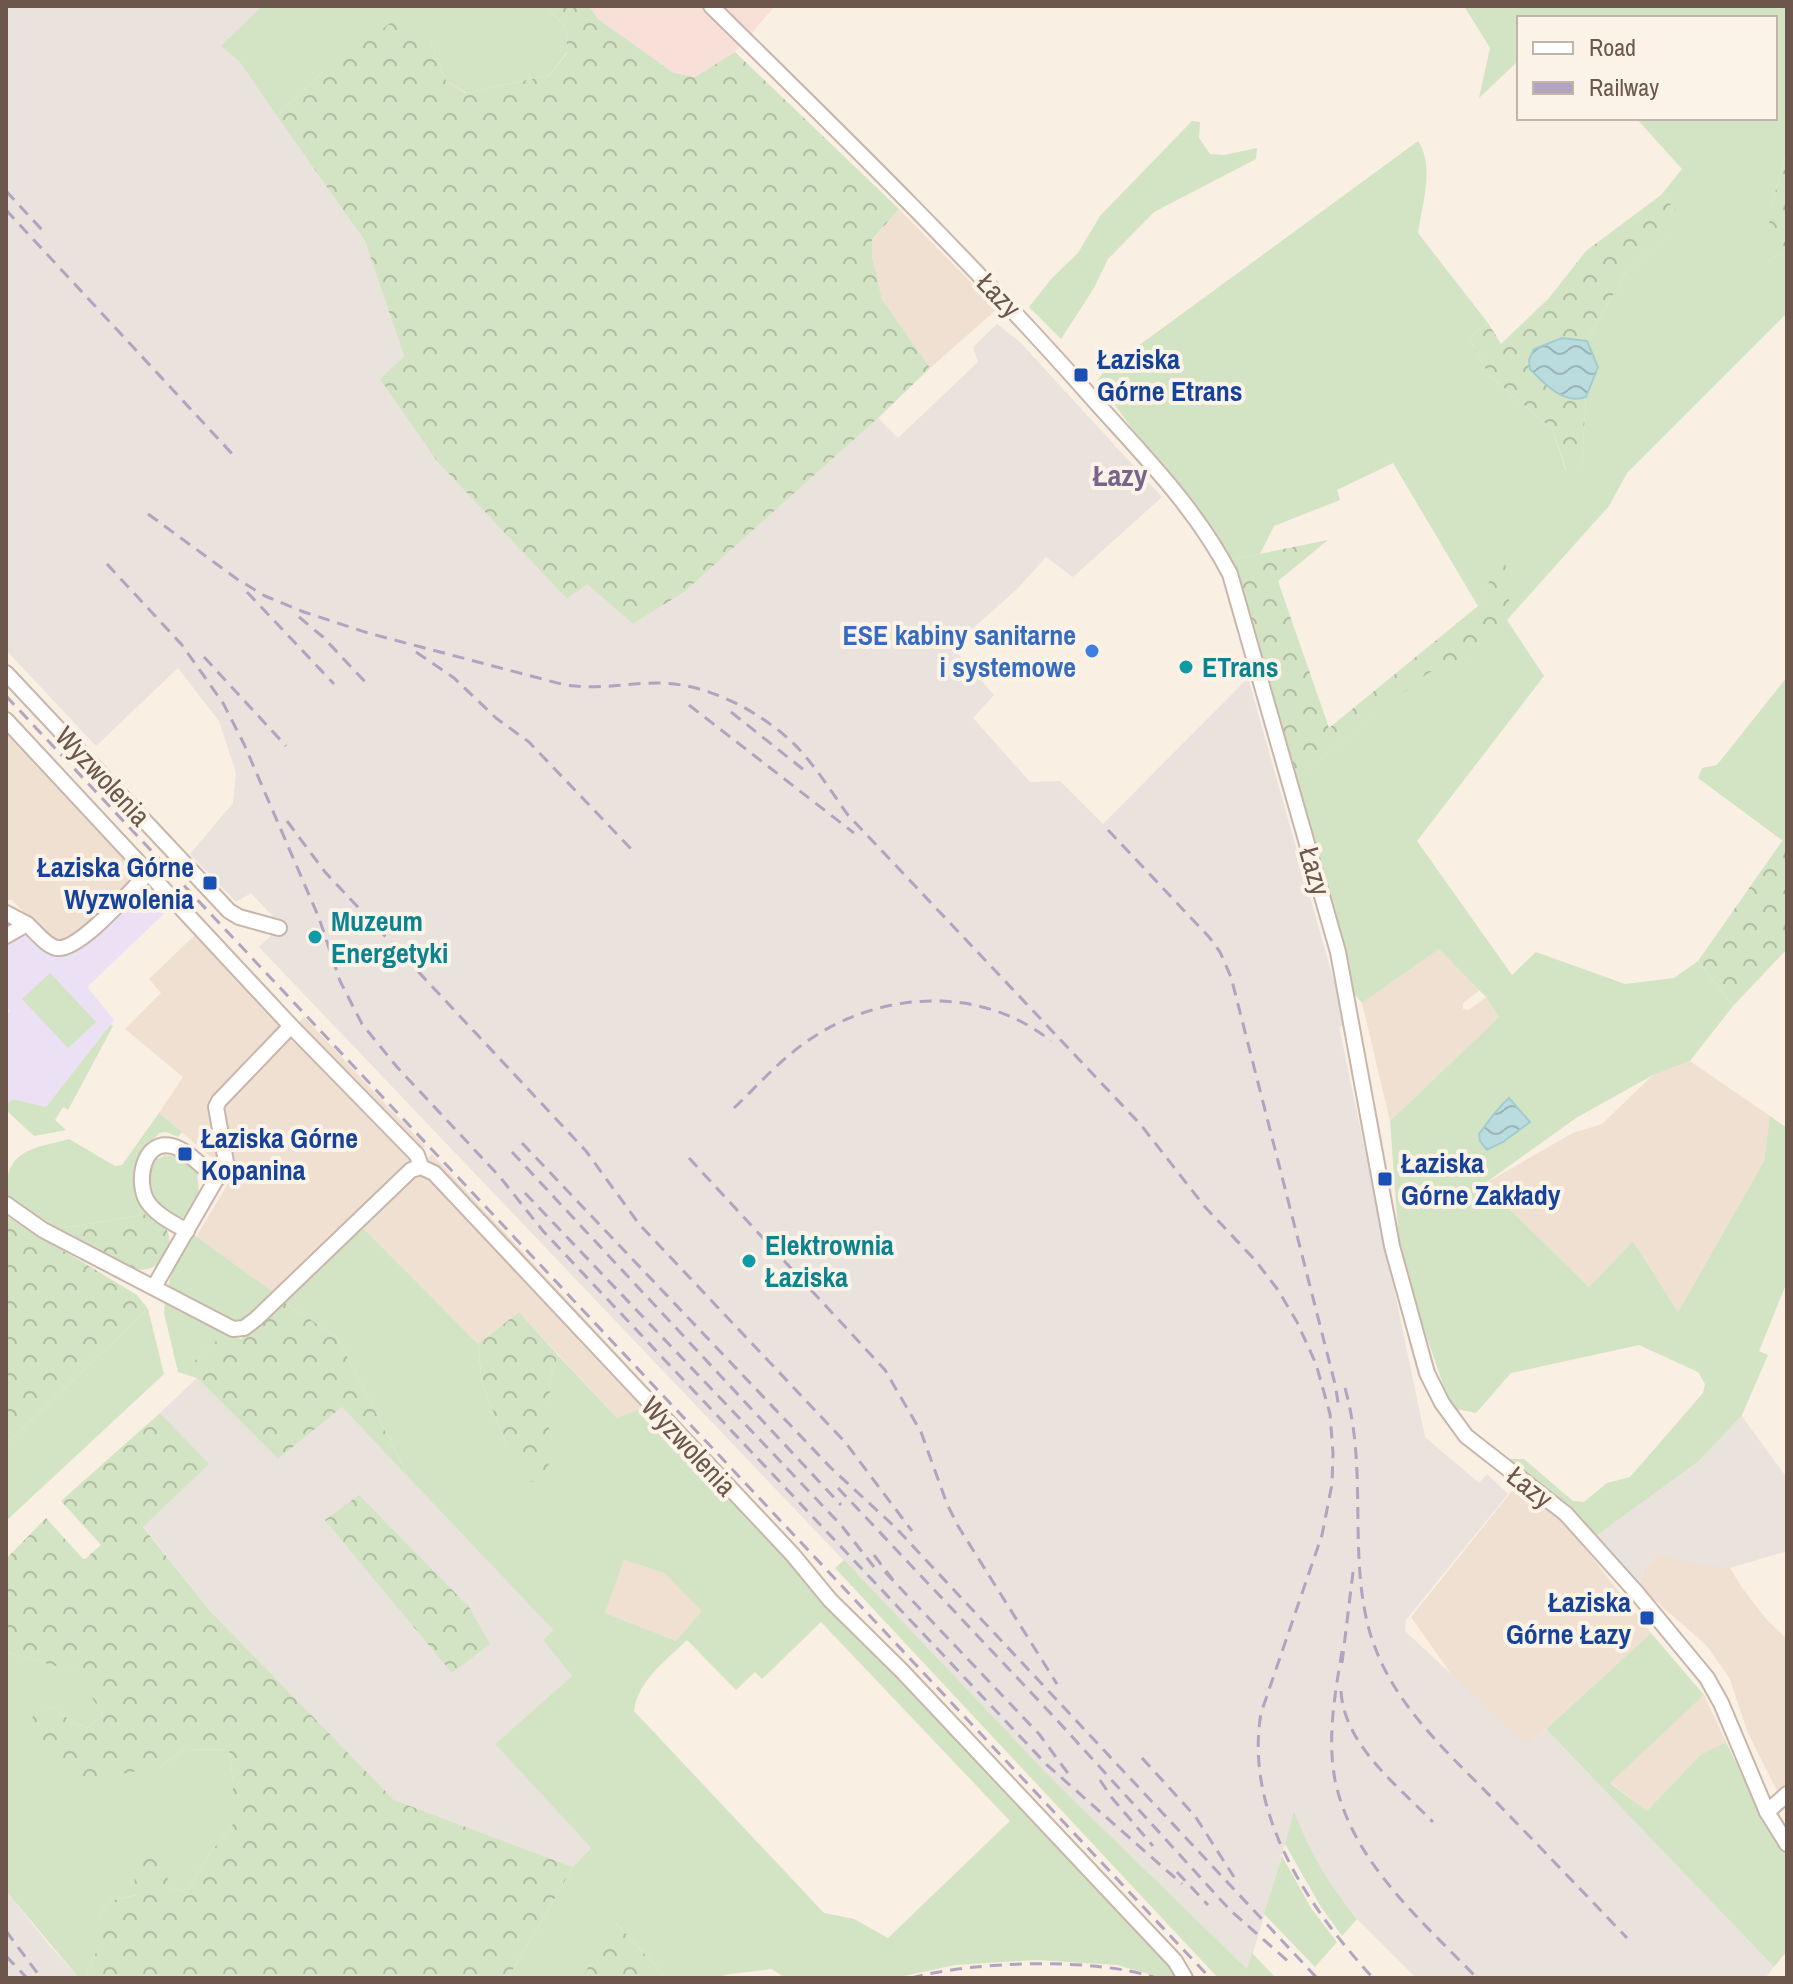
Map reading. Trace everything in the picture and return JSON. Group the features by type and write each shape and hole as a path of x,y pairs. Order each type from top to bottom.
{"street":[{"name":"Łazy","path":"711,6 1021,318 1181,498 1211,539 1230,574 1338,952 1392,1246 1427,1373 1442,1403 1466,1436 1566,1514 1707,1678 1721,1703 1767,1812 1787,1844"},
{"name":"Wyzwolenia","path":"6,673 229,911 239,917 279,928"},
{"name":"Wyzwolenia","path":"6,720 291,1026 417,1155 421,1167 434,1173 793,1555 830,1600 912,1682 1175,1961 1185,1978"},
{"path":"6,913 27,924 51,946 67,947 83,938 149,872"},
{"path":"6,936 27,924"},
{"path":"154,1287 226,1162 216,1107 219,1101 291,1026"},
{"path":"187,1231 156,1211 146,1199 140,1184 142,1166 152,1152 162,1145 174,1147 217,1179"},
{"path":"6,1204 43,1230 233,1329 244,1328 256,1319 411,1170 421,1167"},
{"path":"1767,1812 1787,1794"}],"shaded area":[{"path":"6,6 262,6 222,46 239,61 365,241 404,356 380,379 567,599 587,584 633,624 684,592 878,418 898,438 978,362 973,347 997,324 1020,342 1162,497 1073,577 1046,557 1017,589 952,647 994,695 973,718 1030,782 1060,781 1103,824 1248,678 1346,1024 1339,1027 1425,1437 1479,1483 1487,1474 1508,1494 1406,1620 1405,1631 1527,1745 1546,1729 1774,1967 1765,1978 1416,1978 1357,1919 1326,1880 1294,1814 1248,1970 1055,1782 259,947 282,926 251,893 236,902 190,854 233,803 236,773 219,721 178,668 96,746 6,650"},
{"path":"589,6 775,6 735,52 695,77 674,73 598,19"},
{"path":"899,209 997,309 930,368 882,299 872,257 872,241"},
{"path":"6,726 143,873 79,936 54,944 12,900 6,900"},
{"path":"148,878 172,906 87,987 114,1020 46,1107 13,1099 6,1105 6,1015 10,1011 6,1006 6,942 23,930 52,955 81,945"},
{"path":"196,934 286,1028 210,1102 223,1159 219,1164 159,1113 183,1077 125,1029 161,993 149,979"},
{"path":"1439,949 1480,990 1463,1003 1463,1009 1469,1010 1486,997 1499,1017 1390,1121 1362,1003"},
{"path":"304,1017 425,1146 273,1292 196,1237 236,1170 225,1113 227,1099"},
{"path":"1690,1061 1770,1116 1764,1161 1678,1312 1633,1241 1589,1287 1484,1184 1573,1133 1602,1124 1653,1075"},
{"path":"432,1154 661,1401 617,1418 519,1312 478,1344 363,1228 363,1218"},
{"path":"197,1378 278,1459 342,1407 553,1630 543,1640 572,1676 495,1744 591,1848 573,1867 394,1800 210,1611 143,1526 208,1464 160,1413"},
{"path":"1741,1415 1787,1478 1787,1551 1730,1568 1677,1561 1658,1554 1643,1569 1641,1588 1596,1536 1699,1461"},
{"path":"1516,1486 1563,1520 1651,1633 1527,1746 1454,1678 1411,1617"},
{"path":"1658,1554 1723,1557 1767,1620 1787,1639 1787,1783 1777,1791 1747,1731 1730,1679 1707,1646 1641,1588 1643,1569"},
{"path":"624,1560 664,1573 703,1611 676,1641 605,1613"},
{"path":"1704,1695 1726,1742 1700,1755 1647,1811 1610,1782"},
{"path":"6,1891 49,1945 79,1978 6,1978"}],"green space":[{"path":"262,6 546,6 566,28 567,52 550,75 466,93 446,81 430,40 322,72 277,116 239,61 221,46"},
{"path":"546,6 589,6 598,19 674,73 695,77 735,52 899,209 872,240 872,257 882,299 930,368 684,592 633,624 587,584 567,599 437,461 380,379 404,356 365,241 277,116 322,72 396,19 430,40 446,81 465,93 550,75 567,53 566,28"},
{"path":"1464,6 1787,6 1787,149 1771,208 1773,257 1787,253 1787,313 1627,473 1609,506 1507,620 1544,676 1417,841 1512,975 1536,952 1625,984 1674,978 1698,961 1733,1006 1690,1061 1653,1075 1576,1118 1484,1184 1589,1287 1633,1241 1678,1312 1764,1161 1770,1116 1787,1128 1787,1282 1759,1351 1768,1355 1742,1415 1699,1461 1596,1536 1575,1512 1510,1459 1524,1459 1573,1501 1584,1502 1607,1483 1630,1477 1703,1393 1705,1384 1698,1372 1639,1345 1511,1373 1476,1413 1451,1408 1400,1258 1390,1121 1499,1017 1486,997 1439,949 1362,1003 1354,994 1296,779 1428,672 1466,656 1503,553 1478,606 1393,463 1337,490 1340,500 1274,526 1260,554 1230,560 1097,381 1104,371 1418,141 1427,173 1418,233 1488,323 1469,338 1489,375 1552,429 1566,471 1582,463 1586,397 1598,367 1587,341 1627,270 1686,221 1661,195 1682,169 1638,120 1777,120 1777,16 1517,16 1517,62 1479,98 1490,48"},
{"path":"1192,121 1200,122 1199,138 1210,154 1224,155 1257,148 1256,159 1154,212 1108,259 1094,288 1061,339 1029,307 1052,278 1078,253 1100,216"},
{"path":"1787,149 1787,253 1773,257 1766,246 1771,208"},
{"path":"1661,195 1687,221 1627,270 1587,341 1562,338 1579,399 1586,397 1582,463 1567,472 1552,429 1489,375 1469,338 1488,323 1501,344 1549,298 1586,251"},
{"path":"1328,540 1278,581 1329,728 1478,606 1503,551 1510,590 1507,621 1466,656 1428,673 1296,779 1230,560"},
{"path":"1787,677 1787,834 1783,841 1698,778 1702,768 1717,765"},
{"path":"1787,834 1787,949 1733,1006 1698,961"},
{"path":"50,973 96,1022 68,1048 22,999"},
{"path":"111,1024 113,1026 68,1110 63,1107 55,1120 66,1130 34,1136 6,1110 6,1105 13,1099 46,1107"},
{"path":"159,1113 182,1132 178,1137 166,1132 159,1133 138,1162 136,1191 149,1214 57,1229 6,1194 7,1179 16,1159 33,1149 69,1139 115,1166 122,1165"},
{"path":"165,1155 182,1158 197,1172 199,1194 184,1217 179,1218 163,1206 149,1189 152,1162"},
{"path":"149,1214 161,1222 169,1241 163,1259 156,1266 146,1269 116,1263 57,1229"},
{"path":"6,1216 137,1295 148,1309 6,1444"},
{"path":"363,1228 478,1344 482,1384 507,1446 549,1407 550,1379 558,1355 617,1418 647,1406 790,1558 837,1619 917,1693 1153,1943 1180,1978 1163,1978 1117,1965 1036,1960 955,1965 895,1978 785,1978 772,1969 723,1975 725,1978 667,1978 616,1923 582,1978 508,1978 573,1867 591,1848 495,1744 572,1676 543,1640 553,1630 409,1478 337,1337 285,1303","holes":["624,1560 664,1573 702,1611 676,1641 605,1613","821,1622 1010,1821 888,1938 854,1919 824,1913 634,1711 647,1680 687,1640 736,1690 755,1672 762,1679"]},
{"path":"194,1235 273,1292 193,1362 197,1378 178,1372 164,1313 173,1266"},
{"path":"285,1303 337,1337 409,1478 342,1407 278,1459 197,1378 192,1363 225,1333 241,1339"},
{"path":"148,1309 164,1374 6,1521 6,1444"},
{"path":"519,1312 558,1355 550,1379 548,1479 531,1482 507,1446 482,1384 478,1344"},
{"path":"160,1413 209,1464 143,1527 210,1611 394,1800 573,1867 508,1978 85,1978 97,1950 97,1918 110,1901 136,1895 133,1867 146,1855 164,1856 169,1887 187,1893 210,1853 233,1824 229,1750 184,1749 160,1767 66,1784 29,1727 35,1710 51,1707 76,1724 88,1728 103,1715 76,1672 6,1652 6,1559 46,1518 84,1560 101,1545 61,1501"},
{"path":"359,1495 469,1607 490,1644 452,1673 325,1520"},
{"path":"844,1560 1055,1782 1247,1969 1252,1953 1276,1978 1218,1978 835,1568"},
{"path":"1651,1633 1704,1695 1610,1783 1647,1811 1700,1755 1726,1742 1762,1816 1787,1855 1787,1951 1774,1967 1546,1729"},
{"path":"6,1652 77,1672 103,1715 88,1728 76,1724 51,1707 35,1711 160,1767 184,1749 229,1750 233,1824 210,1853 187,1893 169,1887 110,1901 97,1918 97,1950 85,1978 79,1978 6,1891"},
{"path":"1294,1812 1321,1868 1357,1919 1342,1936 1321,1907 1285,1844"},
{"path":"1282,1856 1311,1908 1337,1942 1315,1967 1264,1914"},
{"path":"615,1922 667,1978 582,1978"}],"water":[{"path":"1562,338 1587,341 1598,367 1586,397 1578,399 1562,395 1530,369 1529,360 1534,349"},
{"path":"1509,1098 1530,1122 1487,1150 1479,1134"}],"railway":[{"path":"6,191 44,232"},
{"path":"6,210 236,458"},
{"path":"148,514 237,579 265,596 304,612 368,633 565,685 601,687 658,683 694,688 729,700 762,718 799,749 848,815 1141,1125 1205,1207 1255,1260 1297,1322 1316,1364 1330,1414 1333,1453 1332,1484 1322,1535 1261,1713 1258,1750 1262,1787 1286,1856 1305,1889 1326,1921 1373,1978"},
{"path":"107,564 182,645 223,703 244,744 319,918 340,981 362,1024 397,1067 500,1177 543,1231 1047,1765 1182,1884"},
{"path":"247,592 334,684"},
{"path":"299,617 323,637 369,686"},
{"path":"416,652 454,678 496,718 529,742 635,853"},
{"path":"204,657 286,746"},
{"path":"6,696 1210,1978"},
{"path":"689,705 854,833"},
{"path":"731,712 809,774"},
{"path":"287,821 325,872 586,1151 639,1224 845,1442 912,1531"},
{"path":"1108,830 1209,937 1220,952 1231,977 1339,1408"},
{"path":"734,1108 777,1065 806,1042 834,1025 896,1004 929,1001 961,1003 993,1010 1023,1023 1051,1041"},
{"path":"522,1143 831,1468 895,1527 1317,1978"},
{"path":"512,1152 841,1505"},
{"path":"689,1158 885,1370 921,1432 958,1526 1057,1684"},
{"path":"525,1193 841,1525 874,1567"},
{"path":"1345,1388 1355,1446 1361,1589 1374,1646 1387,1673 1419,1721 1627,1938"},
{"path":"838,1488 1056,1719 1230,1910 1290,1963"},
{"path":"874,1555 893,1580"},
{"path":"885,1572 1039,1734 1070,1776"},
{"path":"1342,1663 1353,1572"},
{"path":"1342,1651 1332,1748 1335,1780 1344,1810 1356,1837 1391,1888 1477,1978"},
{"path":"1341,1691 1344,1711 1362,1747 1433,1822"},
{"path":"1142,1758 1195,1816 1234,1877"},
{"path":"1100,1780 1153,1846"},
{"path":"1177,1872 1208,1905"},
{"path":"6,1931 41,1978"},
{"path":"6,1956 27,1978"},
{"path":"911,1978 967,1968 1034,1964 1101,1967 1157,1978"}],"place":[{"name":"Łaziska Górne Etrans","path":"1081,375"},
{"name":"ESE kabiny sanitarne i systemowe","path":"1092,651"},
{"name":"ETrans","path":"1186,667"},
{"name":"Łaziska Górne Wyzwolenia","path":"210,883"},
{"name":"Muzeum Energetyki","path":"315,937"},
{"name":"Łaziska Górne Kopanina","path":"185,1154"},
{"name":"Łaziska Górne Zakłady","path":"1385,1179"},
{"name":"Elektrownia Łaziska","path":"749,1261"},
{"name":"Łaziska Górne Łazy","path":"1647,1618"}],"district":[{"name":"Łazy","path":"1120,475"}]}
